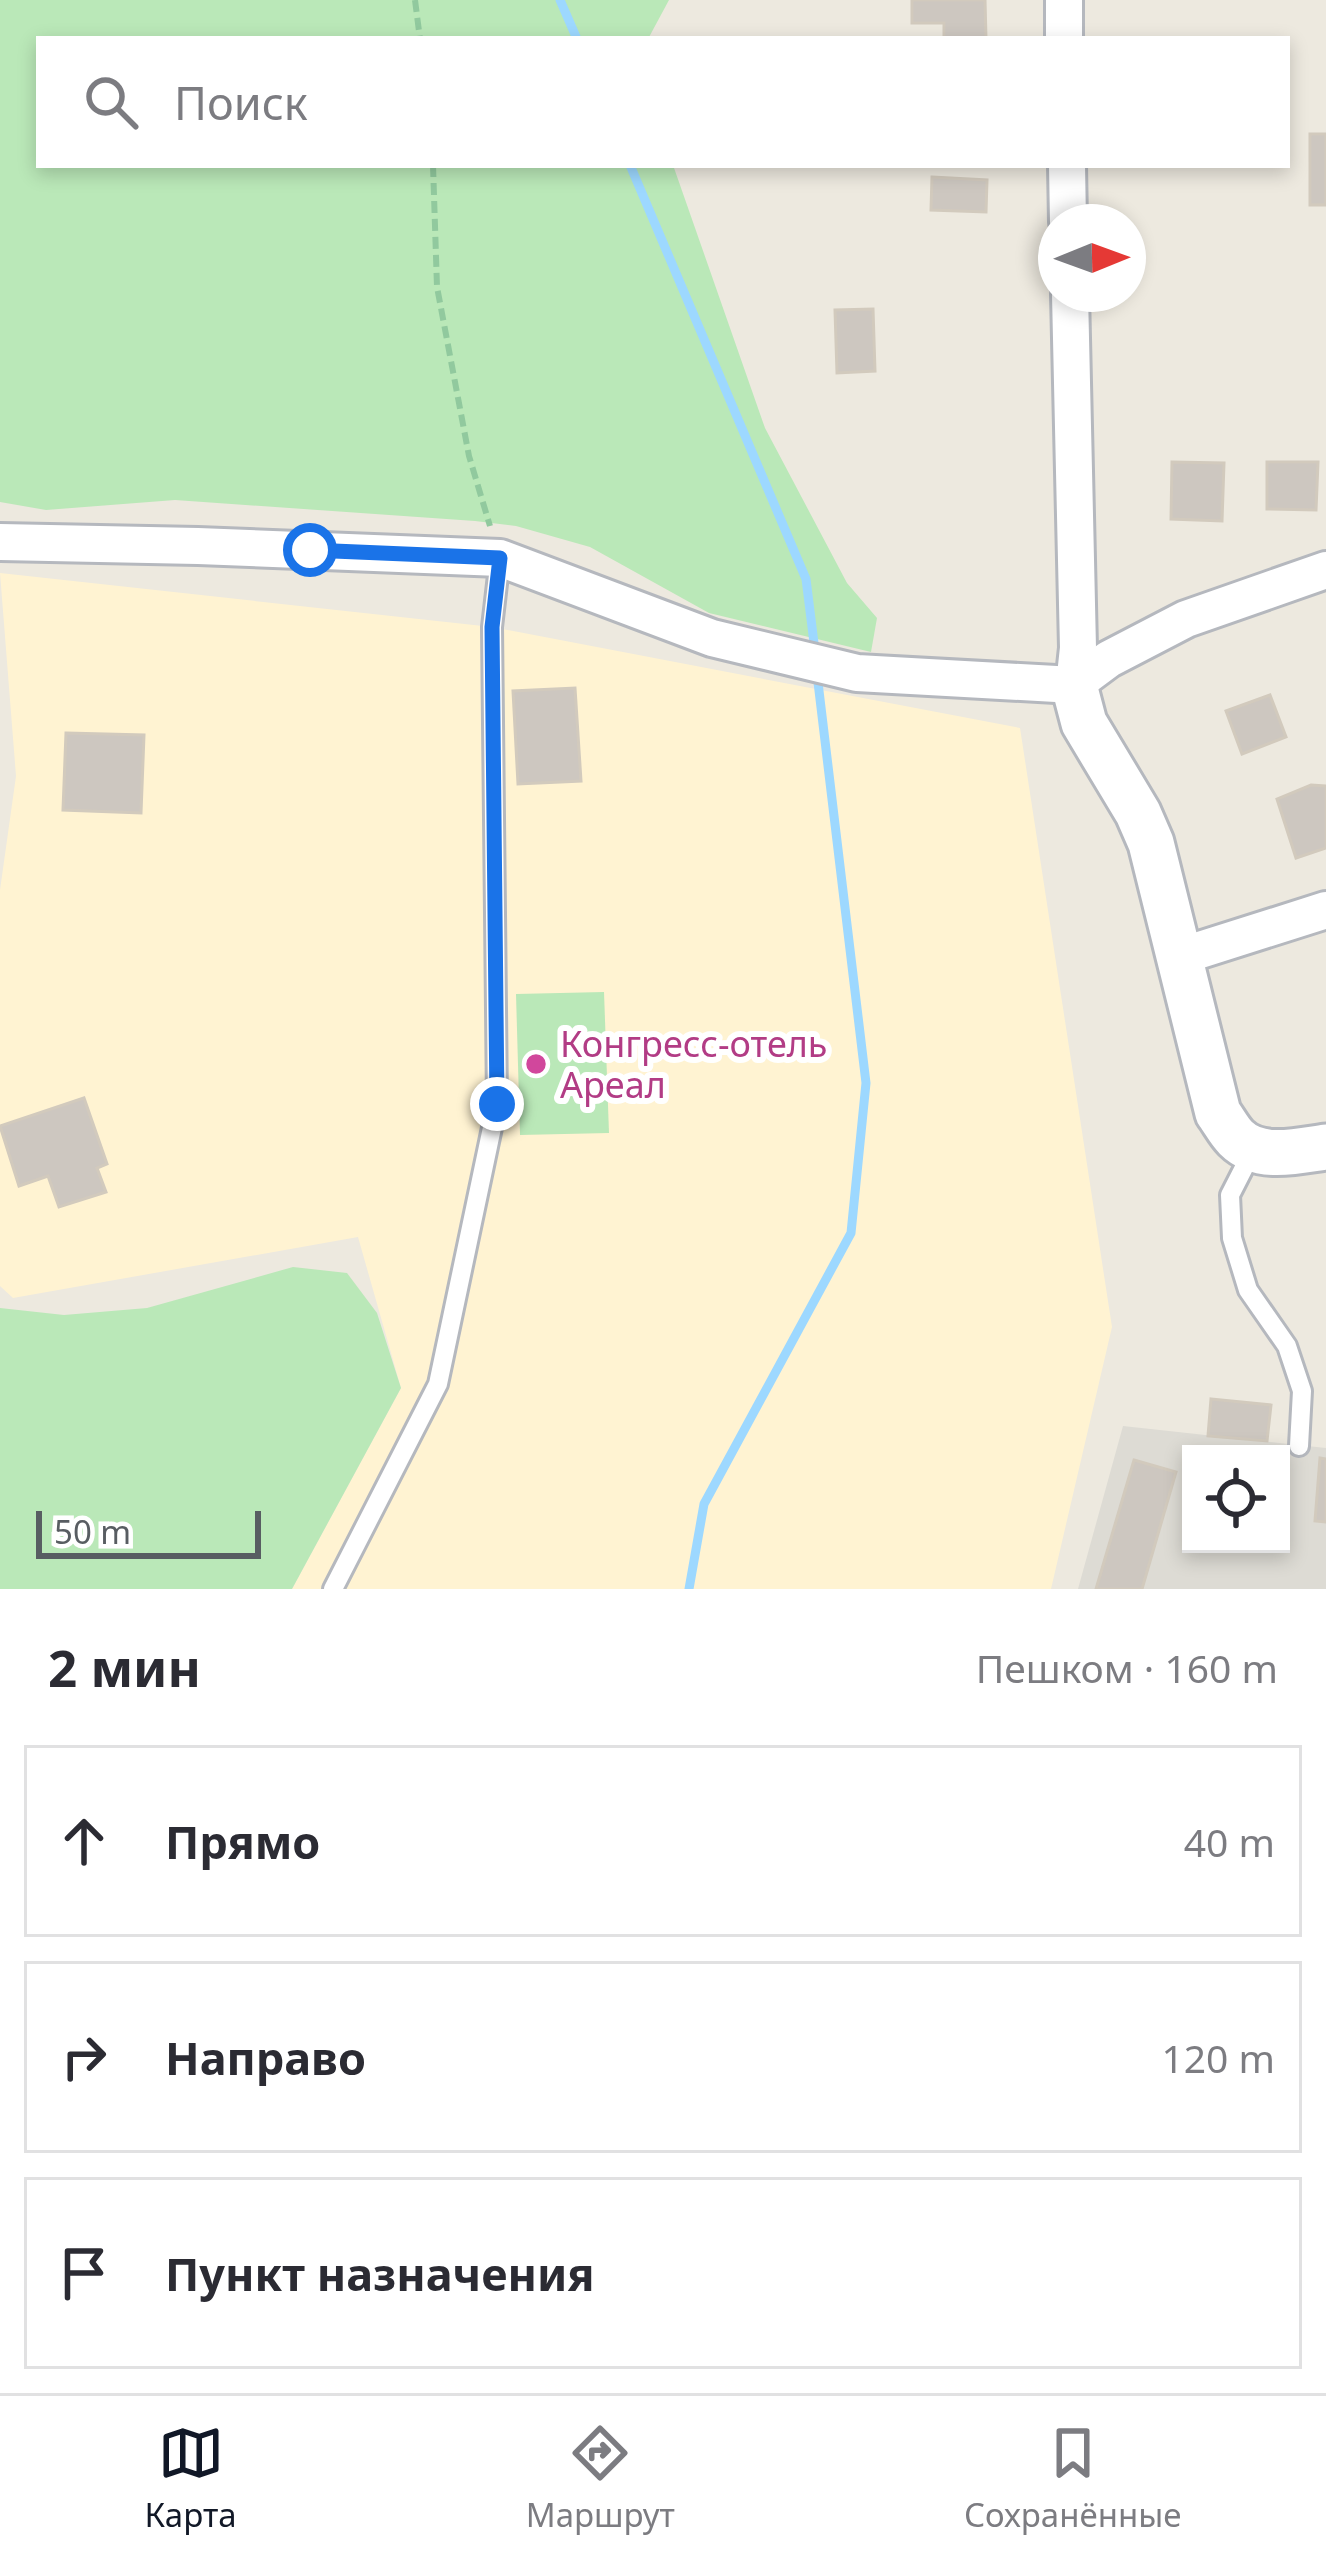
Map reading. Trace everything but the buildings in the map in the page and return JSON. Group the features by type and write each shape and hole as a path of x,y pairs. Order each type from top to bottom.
{"street":[{"path":"1064,0 1064,36"},
{"path":"1067,168 1068,204"},
{"path":"1070,312 1078,648 1074,685 1084,723 1151,843 1218,1113 1236,1138 1253,1150 1326,1147"},
{"path":"0,542 500,558 712,638 857,673 1074,685 1109,659 1186,619 1326,570"},
{"path":"1181,956 1326,910"}],"lane":[{"path":"333,1589 438,1384 497,1104 492,627 500,558"},
{"path":"1253,1150 1230,1195 1232,1238 1248,1290 1287,1346 1302,1391 1298,1446"}],"path":[{"path":"415,0 420,36"},
{"path":"433,168 437,287 469,456 500,558"}],"shaded area":[{"name":"Конгресс-отель Ареал","path":"0,573 492,627 1020,728 1112,1327 1051,1589 292,1589 401,1388 358,1237 13,1298 0,1286 0,890 16,776"},
{"path":"1123,1426 1326,1448 1326,1589 1078,1589"}],"green space":[{"path":"0,0 669,0 650,36 36,36 36,168 674,168 765,428 847,583 877,618 871,652 709,613 590,547 516,526 175,500 46,510 0,502"},
{"path":"604,992 609,1133 520,1135 516,994"},
{"path":"293,1267 347,1273 377,1313 401,1388 292,1589 0,1589 0,1308 64,1315 147,1308"}],"waterway":[{"path":"560,0 576,36"},
{"path":"631,168 806,579 815,651"},
{"path":"689,1589 704,1504 851,1233 866,1083 817,674"}],"place":[{"name":"Конгресс-отель Ареал","path":"536,1064"}],"route":[{"path":"310,550 500,558 492,627 497,1104"}]}
